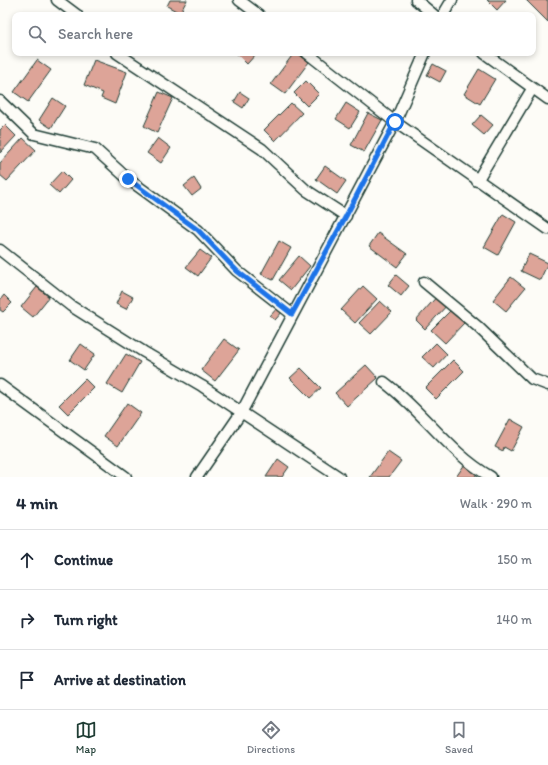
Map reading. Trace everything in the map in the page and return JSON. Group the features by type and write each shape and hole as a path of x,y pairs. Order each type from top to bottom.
{"street":[{"path":"57,0 73,12"},
{"path":"239,0 255,12"},
{"path":"416,0 430,12"},
{"path":"445,12 452,0"},
{"path":"122,56 262,149 306,190 346,216"},
{"path":"311,56 395,122 477,181 548,229"},
{"path":"197,477 241,413 292,314 346,216 395,122 424,56"},
{"path":"488,56 548,99"},
{"path":"477,181 532,89"},
{"path":"0,101 34,134 96,149 128,179 198,230 237,271 292,314"},
{"path":"0,250 71,306 202,386 339,477"},
{"path":"424,282 478,326 532,379 548,385"},
{"path":"384,382 400,394 437,433 480,471 491,477"},
{"path":"0,384 126,477"}],"building":[{"path":"170,0 187,0 181,12 167,6"},
{"path":"487,0 506,0 497,10"},
{"path":"526,0 548,0 548,22"},
{"path":"239,56 254,56 247,64"},
{"path":"292,56 301,56 309,62 285,94 271,84"},
{"path":"37,60 51,70 28,102 14,92"},
{"path":"94,60 127,72 115,104 101,98 103,93 84,85"},
{"path":"433,64 446,71 440,82 427,75"},
{"path":"479,69 495,79 480,104 464,94"},
{"path":"306,81 319,94 307,106 294,93"},
{"path":"159,92 173,98 157,133 144,126"},
{"path":"240,92 249,98 243,108 234,102"},
{"path":"53,98 65,106 51,128 39,120"},
{"path":"291,103 302,113 275,141 264,130"},
{"path":"346,103 360,112 350,128 336,119"},
{"path":"368,113 382,120 364,152 351,145"},
{"path":"481,115 493,125 484,135 472,125"},
{"path":"5,125 16,136 0,153 0,130"},
{"path":"23,138 36,150 7,181 0,175 0,163"},
{"path":"158,138 171,148 161,163 147,153"},
{"path":"325,166 346,181 337,194 316,179"},
{"path":"62,171 71,180 59,194 49,185"},
{"path":"194,178 201,189 192,196 184,186"},
{"path":"503,214 516,222 498,255 484,247"},
{"path":"378,233 407,254 397,267 369,246"},
{"path":"279,241 291,248 273,280 261,274"},
{"path":"200,250 211,258 198,276 186,267"},
{"path":"529,254 548,263 540,280 521,271"},
{"path":"299,256 310,266 291,290 279,280"},
{"path":"396,275 409,286 401,296 388,285"},
{"path":"511,277 525,288 506,311 493,300"},
{"path":"363,286 377,299 355,323 341,310"},
{"path":"37,287 49,297 33,317 21,307"},
{"path":"122,291 133,297 126,309 116,304"},
{"path":"439,294 449,303 425,329 416,320"},
{"path":"4,295 12,303 3,312 0,310 0,300"},
{"path":"380,301 392,312 371,334 359,323"},
{"path":"279,306 284,310 275,320 270,316"},
{"path":"451,310 464,323 445,343 431,330"},
{"path":"224,339 239,350 215,381 201,370"},
{"path":"436,343 447,354 434,368 422,357"},
{"path":"81,344 95,354 84,370 70,360"},
{"path":"126,354 140,362 122,393 107,384"},
{"path":"453,360 464,371 436,399 425,388"},
{"path":"366,365 378,378 347,406 335,393"},
{"path":"301,368 321,388 310,398 290,378"},
{"path":"85,379 94,388 68,414 59,405"},
{"path":"127,403 141,413 118,446 104,436"},
{"path":"510,419 524,427 511,451 504,447 503,451 495,447"},
{"path":"388,452 401,461 389,477 370,477"},
{"path":"278,459 289,467 282,477 266,477"},
{"path":"465,464 478,472 475,477 456,477"}],"route":[{"path":"128,179 198,230 237,271 292,314 346,216 395,122"}]}
